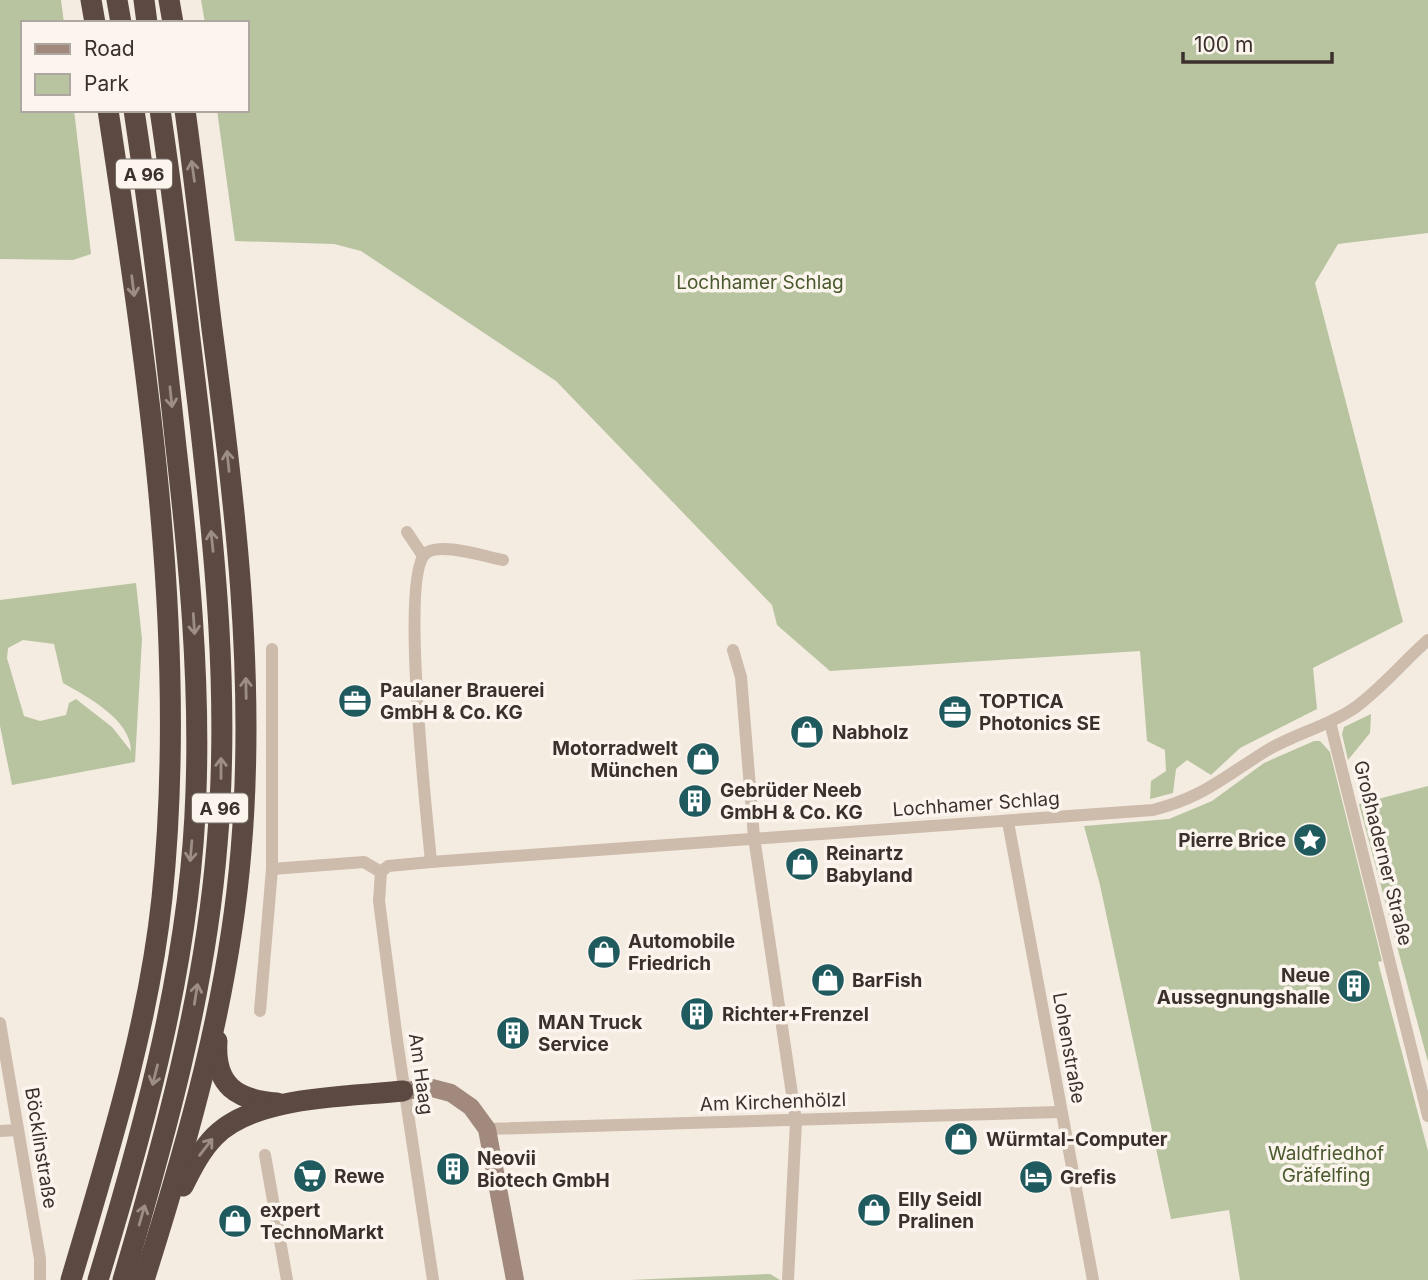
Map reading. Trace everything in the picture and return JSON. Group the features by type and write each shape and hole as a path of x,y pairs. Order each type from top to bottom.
{"highway":[{"path":"91,0 95,21"},
{"path":"117,0 121,21"},
{"path":"144,0 148,21"},
{"path":"169,0 173,21"},
{"path":"71,1280 121,1110 146,1002 161,900 170,793 172,693 166,567 127,240 108,112"},
{"name":"A 96","path":"98,1280 156,1069 169,1009 186,904 197,792 195,635 153,237 134,112"},
{"name":"A 96","path":"123,1280 169,1123 192,1020 211,904 220,801 219,632 179,235 160,112"},
{"path":"185,112 238,556 246,692 241,851 220,1000 217,1061 226,1083 243,1097 290,1104"},
{"path":"144,1280 220,1000"},
{"path":"160,1228 194,1163 215,1135 241,1118 290,1104 403,1091"}],"main road":[{"path":"403,1091 432,1088 451,1093 471,1107 487,1129 515,1280"}],"street":[{"path":"407,532 423,556 416,583 414,636 431,862"},
{"path":"423,556 443,548 503,560"},
{"name":"Lochhamer Schlag","path":"272,869 364,862 380,872 388,866 754,836 1008,822 1153,810 1177,804 1216,787 1281,741 1330,722 1354,708 1428,640"},
{"path":"260,1011 272,869 272,649"},
{"path":"733,650 741,677 754,836 796,1121 788,1280"},
{"name":"Großhaderner Straße","path":"1330,722 1428,1116"},
{"name":"Lohenstraße","path":"1008,822 1093,1280"},
{"name":"Am Haag","path":"380,872 379,901 403,1091 433,1280"},
{"name":"Böcklinstraße","path":"0,1023 40,1259 40,1280"},
{"name":"Am Kirchenhölzl","path":"487,1129 1060,1112"},
{"path":"0,1131 18,1130"},
{"path":"265,1155 287,1280"}],"green space":[{"path":"0,0 61,0 64,21 21,21 21,112 74,112 91,254 73,260 0,259"},
{"name":"Lochhamer Schlag","path":"201,0 1428,0 1428,233 1338,244 1315,283 1403,622 1313,668 1317,709 1240,748 1211,775 1187,760 1176,769 1173,793 1150,799 1151,781 1166,771 1165,750 1147,741 1140,651 830,671 777,625 772,605 556,381 361,251 334,244 235,241 217,112 248,112 248,21 205,21"},
{"path":"136,583 142,639 135,762 12,785 0,726 0,600","holes":["23,640 54,644 63,683 96,702 116,720 124,729 131,751 112,727 76,699 69,703 66,715 40,721 24,716 7,658 8,648"]},
{"path":"1371,714 1370,733 1348,760 1342,734 1344,727"},
{"name":"Waldfriedhof Gräfelfing","path":"1314,741 1320,741 1330,752 1382,961 1378,962 1428,1151 1428,1280 1240,1280 1229,1210 1171,1219 1100,885 1084,826 1169,819 1212,801 1264,763"},
{"path":"1428,786 1428,1062 1359,804"},
{"path":"770,1274 780,1280 630,1280"}],"place":[{"name":"Paulaner Brauerei GmbH & Co. KG","path":"355,701"},
{"name":"TOPTICA Photonics SE","path":"955,712"},
{"name":"Nabholz","path":"807,732"},
{"name":"Motorradwelt München","path":"703,759"},
{"name":"Gebrüder Neeb GmbH & Co. KG","path":"695,801"},
{"name":"Pierre Brice","path":"1310,840"},
{"name":"Reinartz Babyland","path":"802,864"},
{"name":"Automobile Friedrich","path":"604,952"},
{"name":"BarFish","path":"828,980"},
{"name":"Neue Aussegnungshalle","path":"1354,986"},
{"name":"Richter+Frenzel","path":"697,1014"},
{"name":"MAN Truck Service","path":"513,1033"},
{"name":"Würmtal-Computer","path":"961,1139"},
{"name":"Neovii Biotech GmbH","path":"453,1169"},
{"name":"Rewe","path":"310,1176"},
{"name":"Grefis","path":"1036,1177"},
{"name":"Elly Seidl Pralinen","path":"874,1210"},
{"name":"expert TechnoMarkt","path":"235,1221"}]}
